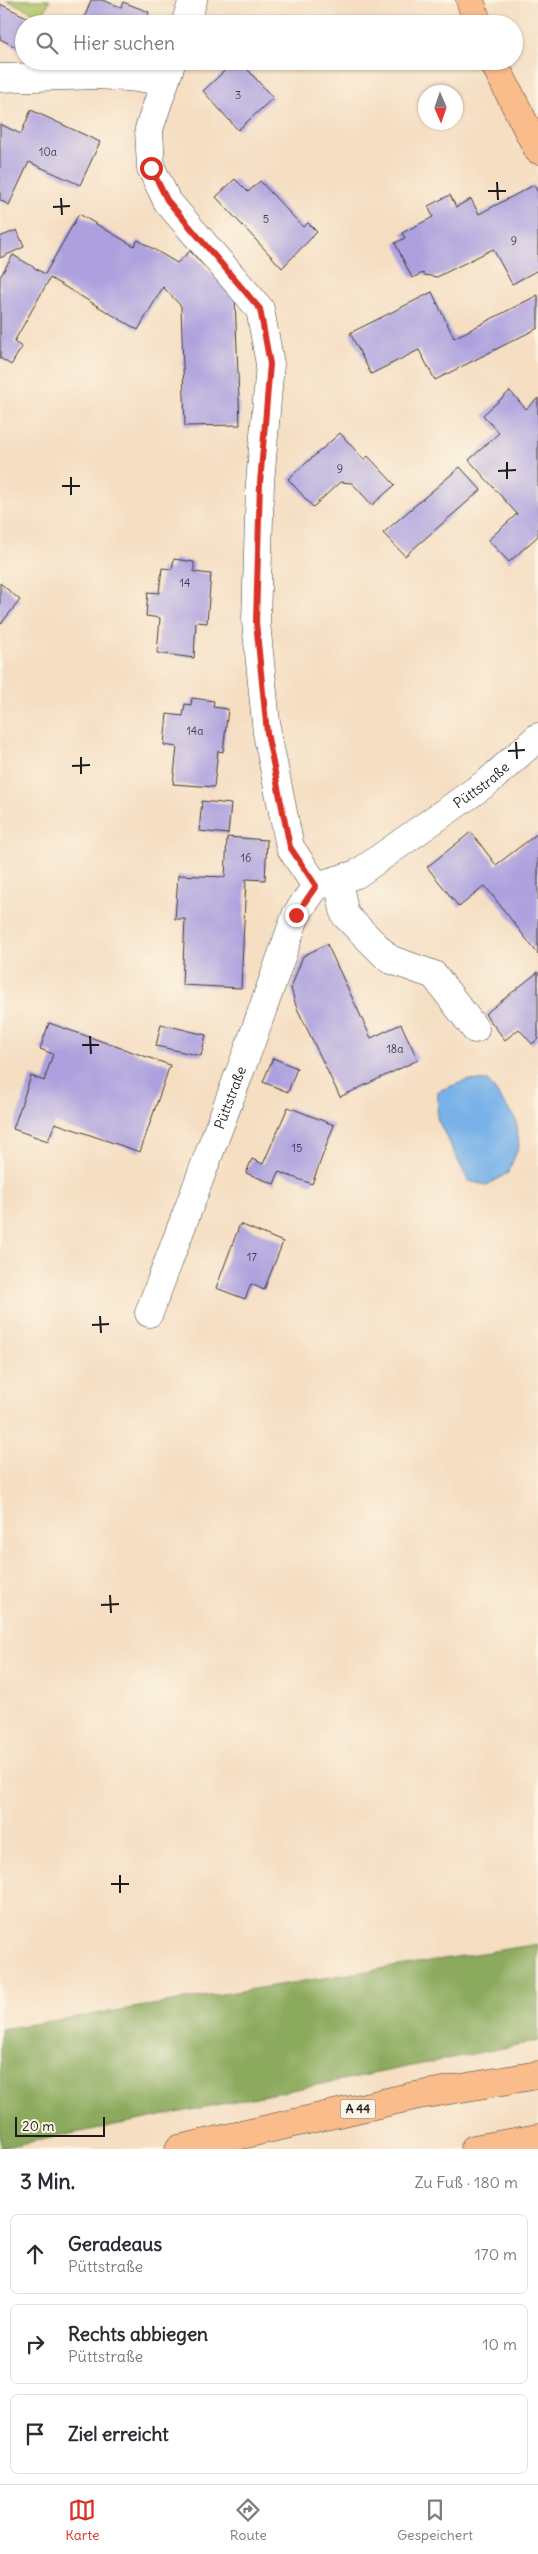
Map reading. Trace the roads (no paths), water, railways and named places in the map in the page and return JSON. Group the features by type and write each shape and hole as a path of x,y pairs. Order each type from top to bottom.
{"main road":[{"path":"470,0 475,15"},
{"path":"497,70 538,150"},
{"name":"A 44","path":"179,2149 414,2096 538,2074"},
{"path":"474,2149 538,2138"}],"street":[{"path":"188,15 193,0"},
{"path":"0,78 99,76 168,71 149,129 151,168 167,200 260,309 270,364 260,483 256,622 267,733 290,847 327,883 345,915 390,959 434,975 475,1029"},
{"name":"Püttstraße","path":"149,1313 250,1045 296,915 327,883 357,874 489,781 538,737"}],"water":[{"path":"468,1080 488,1081 516,1120 519,1146 508,1173 487,1185 468,1181 437,1118 438,1091"}]}
